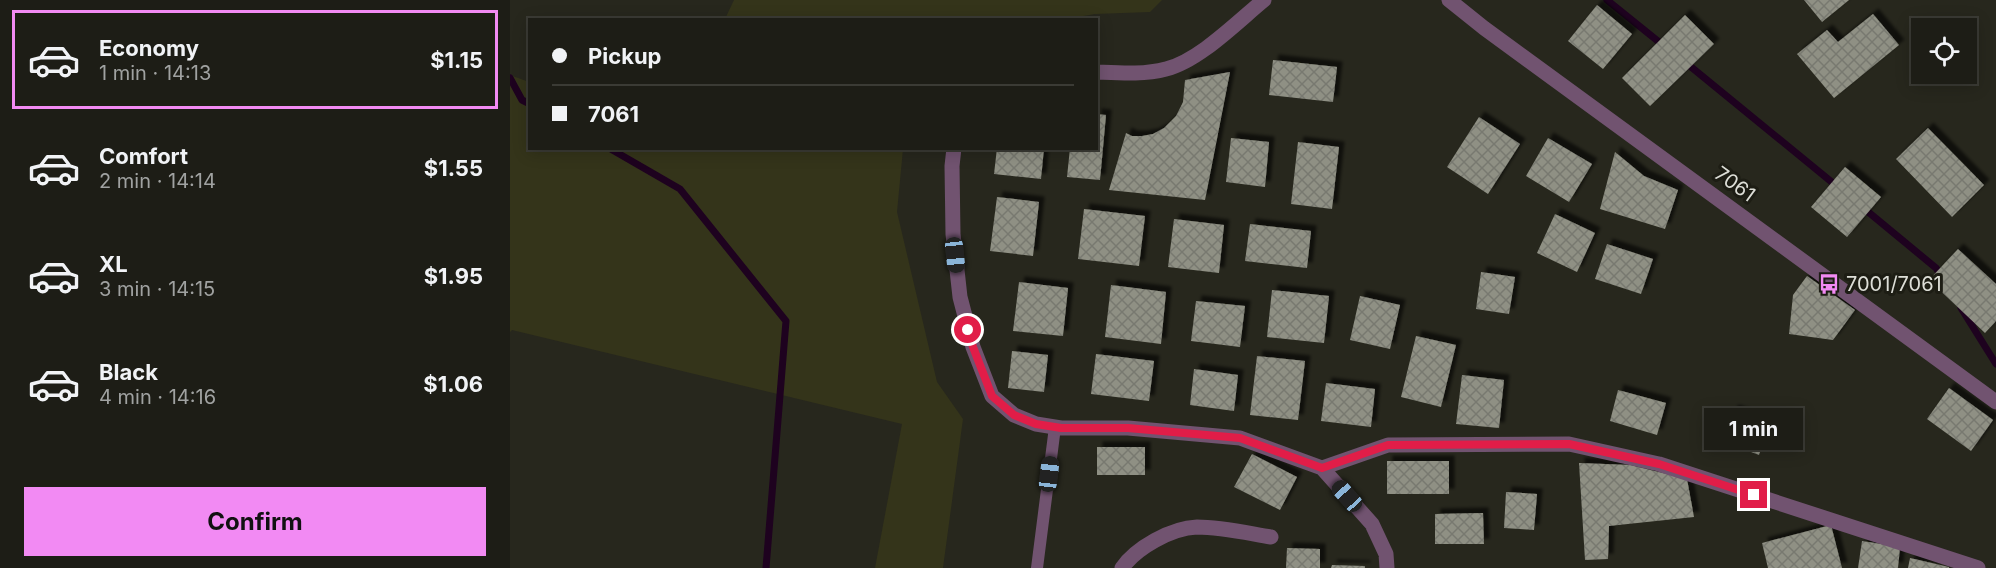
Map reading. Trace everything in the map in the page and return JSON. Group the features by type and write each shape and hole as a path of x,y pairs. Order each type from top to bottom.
{"street":[{"path":"1098,72 1128,74 1166,69 1194,57 1264,0"},
{"name":"7061","path":"1449,0 1484,28 1996,402"},
{"path":"954,150 951,166 953,234 960,297 973,347 992,396 1014,415 1036,424 1128,428 1240,438 1322,468 1372,524 1386,554 1387,568"},
{"path":"1322,468 1388,445 1569,444 1659,464 1978,568"},
{"path":"1122,568 1131,555 1167,535 1195,527 1271,537"}],"lane":[{"path":"1037,568 1054,426"}],"shaded area":[{"path":"734,0 1162,0 1150,12 1095,14 1072,18 725,18"},
{"path":"510,75 528,82 528,150 903,150 897,212 937,382 963,419 943,568 875,568 902,424 512,330 510,332"}],"building":[{"path":"1804,0 1849,0 1822,22"},
{"path":"1597,5 1632,34 1603,69 1568,41"},
{"path":"1873,14 1899,45 1834,98 1797,54 1827,30 1838,42"},
{"path":"1685,15 1714,44 1650,106 1622,78"},
{"path":"1273,60 1337,67 1333,102 1269,95"},
{"path":"1230,72 1205,200 1109,190 1126,133 1132,136 1142,136 1153,134 1164,128 1176,116 1183,102 1185,80"},
{"path":"1098,114 1106,115 1100,180 1067,177 1070,150 1098,150"},
{"path":"1479,117 1520,144 1488,194 1447,167"},
{"path":"1928,128 1984,185 1952,217 1896,159"},
{"path":"1231,138 1269,142 1265,187 1226,182"},
{"path":"1548,138 1592,164 1569,202 1526,176"},
{"path":"1298,142 1339,147 1332,209 1291,204"},
{"path":"997,150 1044,150 1041,179 994,174"},
{"path":"1615,152 1644,176 1678,190 1665,229 1600,209"},
{"path":"1845,167 1881,197 1847,237 1811,207"},
{"path":"997,197 1039,202 1033,256 990,251"},
{"path":"1084,209 1145,216 1139,266 1078,259"},
{"path":"1555,214 1595,233 1577,272 1537,253"},
{"path":"1174,219 1224,225 1219,273 1168,267"},
{"path":"1250,224 1311,231 1307,268 1245,261"},
{"path":"1607,244 1653,259 1641,294 1595,279"},
{"path":"1958,249 1996,284 1996,321 1985,333 1929,280"},
{"path":"1481,272 1515,277 1509,314 1476,309"},
{"path":"1807,276 1855,310 1833,340 1789,334 1793,295"},
{"path":"1019,282 1068,288 1063,336 1013,331"},
{"path":"1111,285 1166,292 1161,344 1105,337"},
{"path":"1272,290 1329,296 1324,343 1267,337"},
{"path":"1360,296 1400,305 1390,349 1350,340"},
{"path":"1196,301 1245,306 1240,347 1191,341"},
{"path":"1416,336 1456,345 1441,407 1401,397"},
{"path":"1012,351 1048,355 1044,392 1008,388"},
{"path":"1096,354 1154,361 1149,401 1091,394"},
{"path":"1257,356 1305,361 1298,420 1250,415"},
{"path":"1194,369 1238,375 1234,411 1190,405"},
{"path":"1462,375 1504,380 1499,428 1456,424"},
{"path":"1326,383 1375,389 1371,427 1321,421"},
{"path":"1949,388 1993,420 1971,451 1927,419"},
{"path":"1618,390 1666,403 1657,435 1610,421"},
{"path":"1733,410 1770,423 1759,455 1722,441"},
{"path":"1097,447 1145,447 1145,475 1097,475"},
{"path":"1252,454 1297,477 1280,510 1234,487"},
{"path":"1387,461 1449,461 1449,494 1387,494"},
{"path":"1579,463 1630,465 1687,479 1694,517 1609,526 1608,559 1585,560"},
{"path":"1506,492 1537,494 1534,530 1504,528"},
{"path":"1483,513 1484,544 1435,544 1435,514"},
{"path":"1831,525 1842,568 1768,568 1762,543"},
{"path":"1862,541 1900,547 1898,568 1858,568"},
{"path":"1287,548 1320,549 1320,568 1286,568"},
{"path":"1910,558 1949,567 1949,568 1908,568"},
{"path":"1332,565 1365,566 1365,568 1331,568"}],"waterway":[{"path":"1607,0 1664,46"},
{"path":"1685,62 1839,188"},
{"path":"510,78 522,100 528,103"},
{"path":"612,150 680,189 786,321 766,568"},
{"path":"1861,206 1936,268 1943,278"},
{"path":"1961,308 1996,364"}],"place":[{"name":"7001/7061","path":"1829,284"}],"route":[{"path":"968,330 992,396 1014,415 1036,424 1061,428 1128,428 1240,438 1322,468 1388,445 1569,444 1659,464 1754,495"}]}
